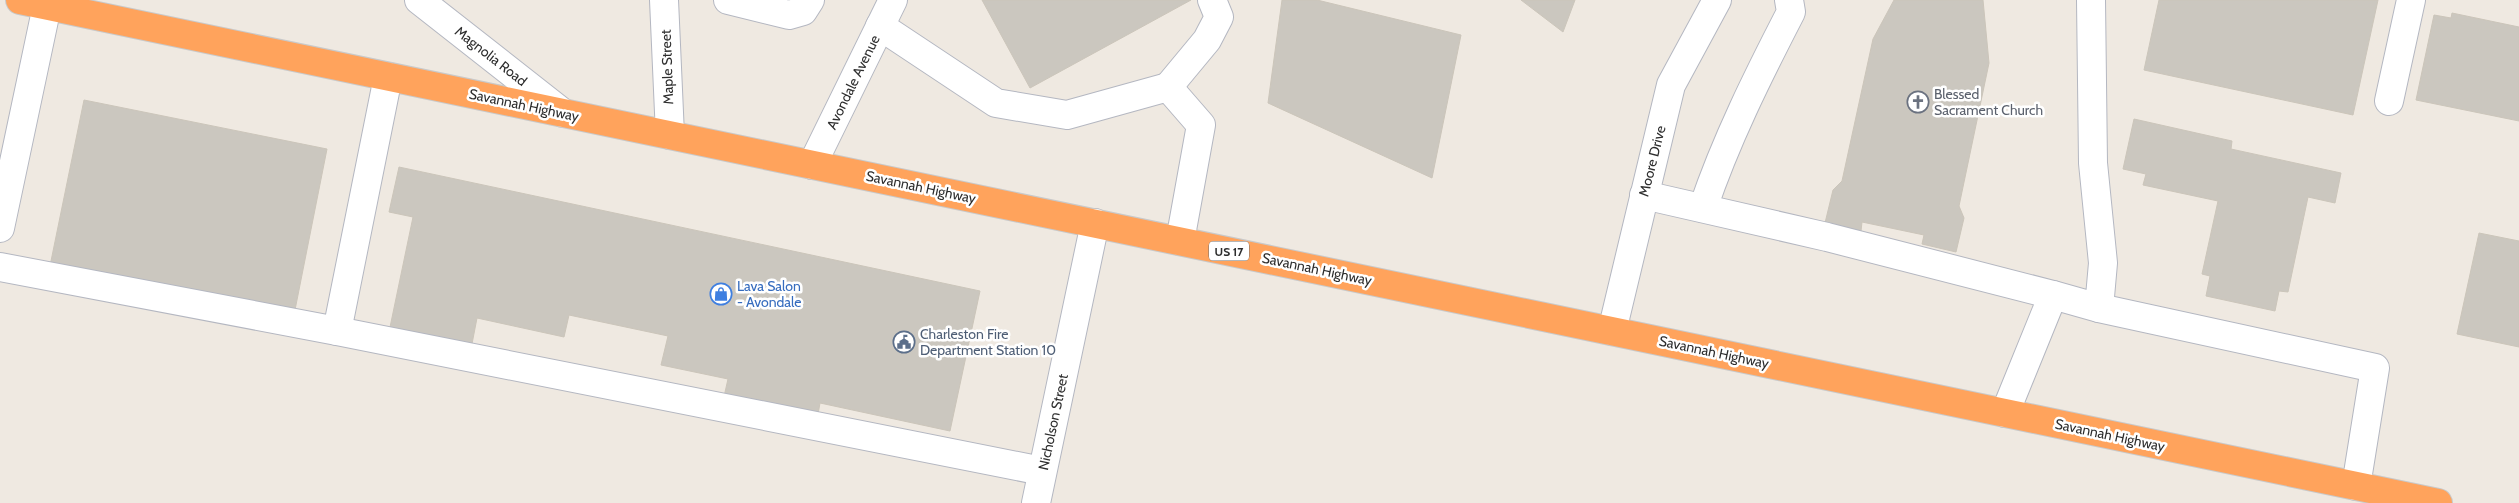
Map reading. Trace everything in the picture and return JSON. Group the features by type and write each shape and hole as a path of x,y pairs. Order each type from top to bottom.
{"highway":[{"name":"Savannah Highway","path":"20,0 48,6 85,7 388,77 2438,503"}],"street":[{"name":"Magnolia Road","path":"419,0 563,113"},
{"name":"Maple Street","path":"664,0 670,135"},
{"path":"728,0 789,15 803,12 810,0"},
{"name":"Avondale Avenue","path":"812,165 894,0"},
{"path":"880,26 996,103 1067,115 1168,87 1207,40 1220,17 1212,0"},
{"name":"Moore Drive","path":"1612,331 1671,84 1717,0"},
{"path":"1703,208 1717,168 1742,110 1790,12 1789,0"},
{"path":"2091,0 2093,163 2103,263 2099,308"},
{"path":"2389,101 2404,40 2411,0"},
{"path":"0,228 48,6"},
{"path":"337,331 388,77"},
{"path":"1168,87 1201,125 1180,241"},
{"path":"1644,195 1827,237 2099,308 2376,368 2356,486"},
{"name":"Nicholson Street","path":"1036,503 1095,223"},
{"path":"0,267 337,331 1042,471"},
{"path":"2005,413 2054,295"}],"building":[{"path":"982,0 1191,0 1030,88"},
{"path":"1282,0 1317,0 1461,35 1432,178 1268,103"},
{"path":"1521,0 1575,0 1563,32"},
{"path":"1894,0 1983,0 1989,63 1959,206 1964,218 1956,252 1922,244 1924,235 1862,222 1861,231 1825,223 1833,190 1842,181 1873,39"},
{"path":"2159,0 2378,0 2353,115 2144,70"},
{"path":"2452,13 2519,27 2519,121 2416,100 2434,15 2451,18"},
{"path":"84,100 327,149 294,315 50,266"},
{"path":"2134,119 2232,141 2231,149 2341,173 2335,203 2308,197 2288,292 2279,291 2275,311 2206,296 2210,276 2202,274 2218,201 2143,185 2146,174 2123,169"},
{"path":"399,167 980,291 950,431 820,403 817,420 723,401 728,379 661,365 668,336 569,315 564,337 477,318 471,349 389,332 413,217 389,212"},
{"path":"2479,233 2519,241 2519,347 2457,334"}],"place":[{"name":"Blessed Sacrament Church","path":"1918,102"},
{"name":"Lava Salon - Avondale","path":"721,294"},
{"name":"Charleston Fire Department Station 10","path":"904,342"}]}
